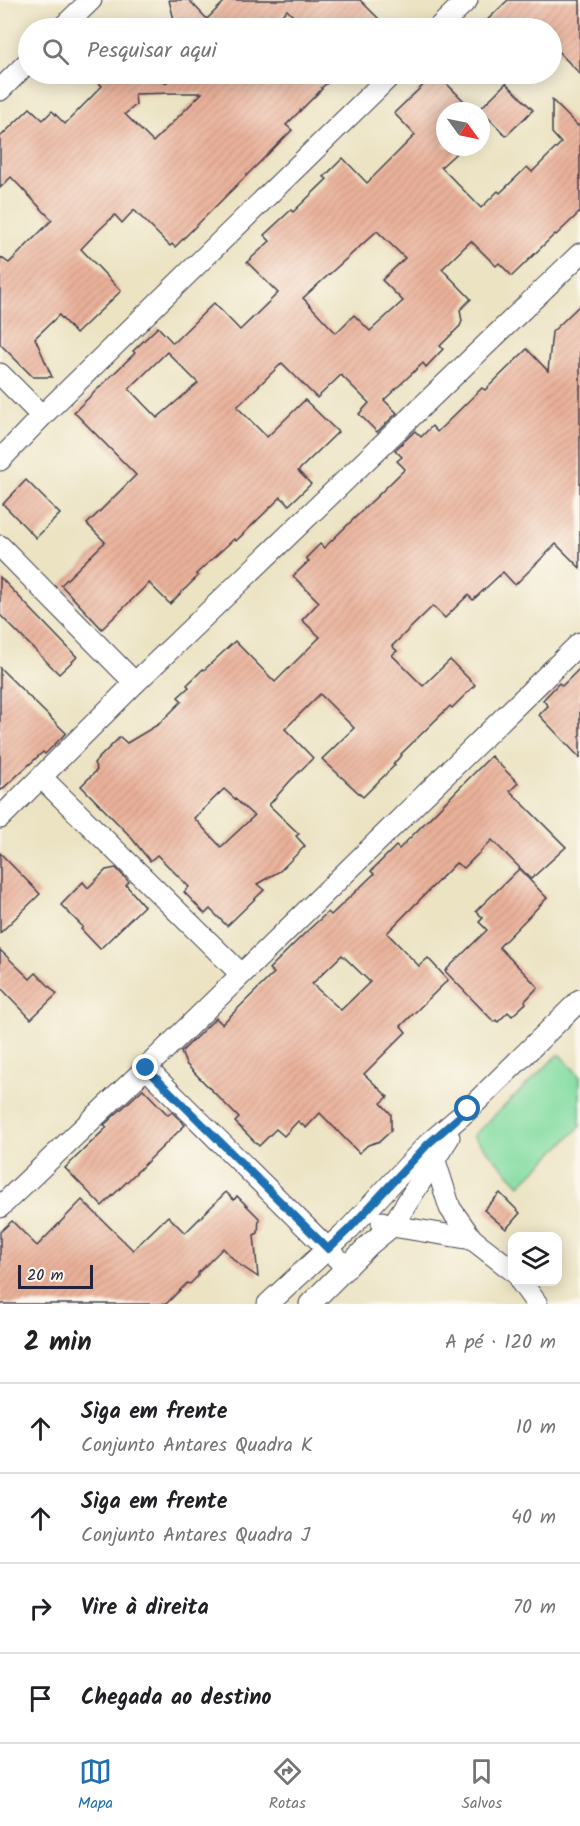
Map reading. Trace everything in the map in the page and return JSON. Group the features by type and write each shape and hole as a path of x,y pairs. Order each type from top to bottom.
{"street":[{"path":"72,18 91,0"},
{"path":"448,18 467,0"},
{"path":"0,90 18,72"},
{"path":"0,460 42,416 382,84"},
{"path":"0,818 135,683 580,254"},
{"path":"0,374 42,416"},
{"path":"0,546 135,683"},
{"path":"0,1207 146,1068 580,643"},
{"path":"41,777 241,974"},
{"path":"268,1304 431,1151 468,1109 580,1000"},
{"path":"146,1068 347,1268"},
{"path":"310,1304 370,1244 392,1226 431,1151"},
{"path":"431,1151 450,1208 472,1239 508,1266"},
{"path":"363,1214 392,1226 472,1239"},
{"path":"524,1286 537,1304"}],"green space":[{"path":"559,1054 580,1076 580,1127 520,1185 473,1136"}],"building":[{"path":"169,0 189,0 206,18 174,18"},
{"path":"226,0 360,0 378,18 295,18 287,10 279,18 208,18"},
{"path":"508,0 580,0 580,74 562,55 562,18 489,18"},
{"path":"100,84 326,84 286,125 292,130 175,247 172,244 170,246 134,210 122,223 115,215 99,230 81,249 121,291 76,334 59,315 35,338 52,377 33,377 0,344 0,257 9,263 52,220 11,177 0,188 0,137 30,108 43,120 52,111 65,124 102,86","holes":["202,93 153,142 125,114 136,105 135,94"]},
{"path":"424,84 447,84 465,102 436,102 436,156 453,156 441,167 481,208 527,167 532,172 561,143 552,133 552,100 578,126 580,124 580,212 512,276 499,263 496,266 471,241 442,269 471,299 460,310 462,321 460,326 440,346 443,349 426,367 423,363 384,400 397,413 377,432 359,414 369,403 341,375 317,398 282,363 237,407 267,437 305,400 338,432 298,471 311,484 289,505 281,497 236,541 234,539 196,574 198,576 170,604 149,583 102,629 61,585 105,542 87,524 136,475 74,412 135,353 133,351 158,327 173,343 214,303 240,330 278,293 247,262 270,241 264,235 291,210 293,212 327,179 324,177 343,158 367,183 415,135 394,113","holes":["377,231 405,258 382,280 403,301 370,331 354,315 336,333 303,298","167,352 198,383 157,418 129,389"]},
{"path":"507,84 533,110 506,136 490,119 490,102 487,102"},
{"path":"580,305 580,568 556,544 515,585 503,572 473,600 468,595 445,618 433,606 392,646 397,651 392,655 423,686 450,660 475,685 401,754 393,764 395,765 363,797 322,759 354,728 320,694 285,729 313,758 269,805 299,834 296,836 305,846 280,871 257,884 264,890 227,926 210,909 205,914 184,892 189,887 157,855 150,861 129,835 81,786 97,770 94,763 120,737 127,743 159,724 182,701 178,697 189,687 187,685 235,641 275,682 320,637 302,620 319,602 293,576 309,561 306,558 320,544 324,548 405,469 397,461 402,457 395,450 415,431 421,437 432,426 437,432 482,388 485,390 527,349 548,371 552,332","holes":["224,789 254,816 221,847 194,818"]},
{"path":"26,480 60,514 36,538 3,504"},
{"path":"0,577 77,657 59,674 0,615"},
{"path":"0,668 66,733 45,754 43,752 0,791"},
{"path":"580,668 580,758 539,715 548,706 543,700 559,683 562,686"},
{"path":"491,756 518,783 510,791 566,847 531,879 492,840 464,868 456,863 387,933 419,966 428,958 448,980 401,1026 406,1032 364,1074 388,1097 381,1103 391,1114 391,1131 380,1141 368,1145 359,1153 320,1113 306,1128 298,1121 284,1136 276,1129 259,1146 235,1122 239,1118 186,1064 181,1052 216,1018 222,1024 274,973 269,969 306,932 328,912 331,915 374,874 371,871 396,846 399,849","holes":["342,955 370,982 341,1010 312,984"]},
{"path":"0,853 40,894 0,933"},
{"path":"116,868 129,882 126,885 144,906 100,949 81,929 83,927 61,905 83,882 88,888 106,870"},
{"path":"519,869 547,898 499,947 538,987 512,1016 508,1012 498,1022 496,1020 494,1022 445,971 487,930 479,922 483,918 476,911"},
{"path":"0,950 30,979 36,973 57,994 31,1019 0,987"},
{"path":"143,1089 168,1115 172,1112 185,1125 102,1206 65,1168 107,1127 104,1125"},
{"path":"226,1192 234,1200 237,1196 259,1218 258,1233 254,1235 258,1277 237,1263 223,1248 190,1284 187,1283 166,1304 0,1304 0,1232 12,1221 37,1246 82,1200 133,1250 168,1216 185,1233"},
{"path":"500,1193 520,1213 506,1229 484,1210"}],"route":[{"path":"146,1068 328,1249 428,1144 468,1109"}]}
